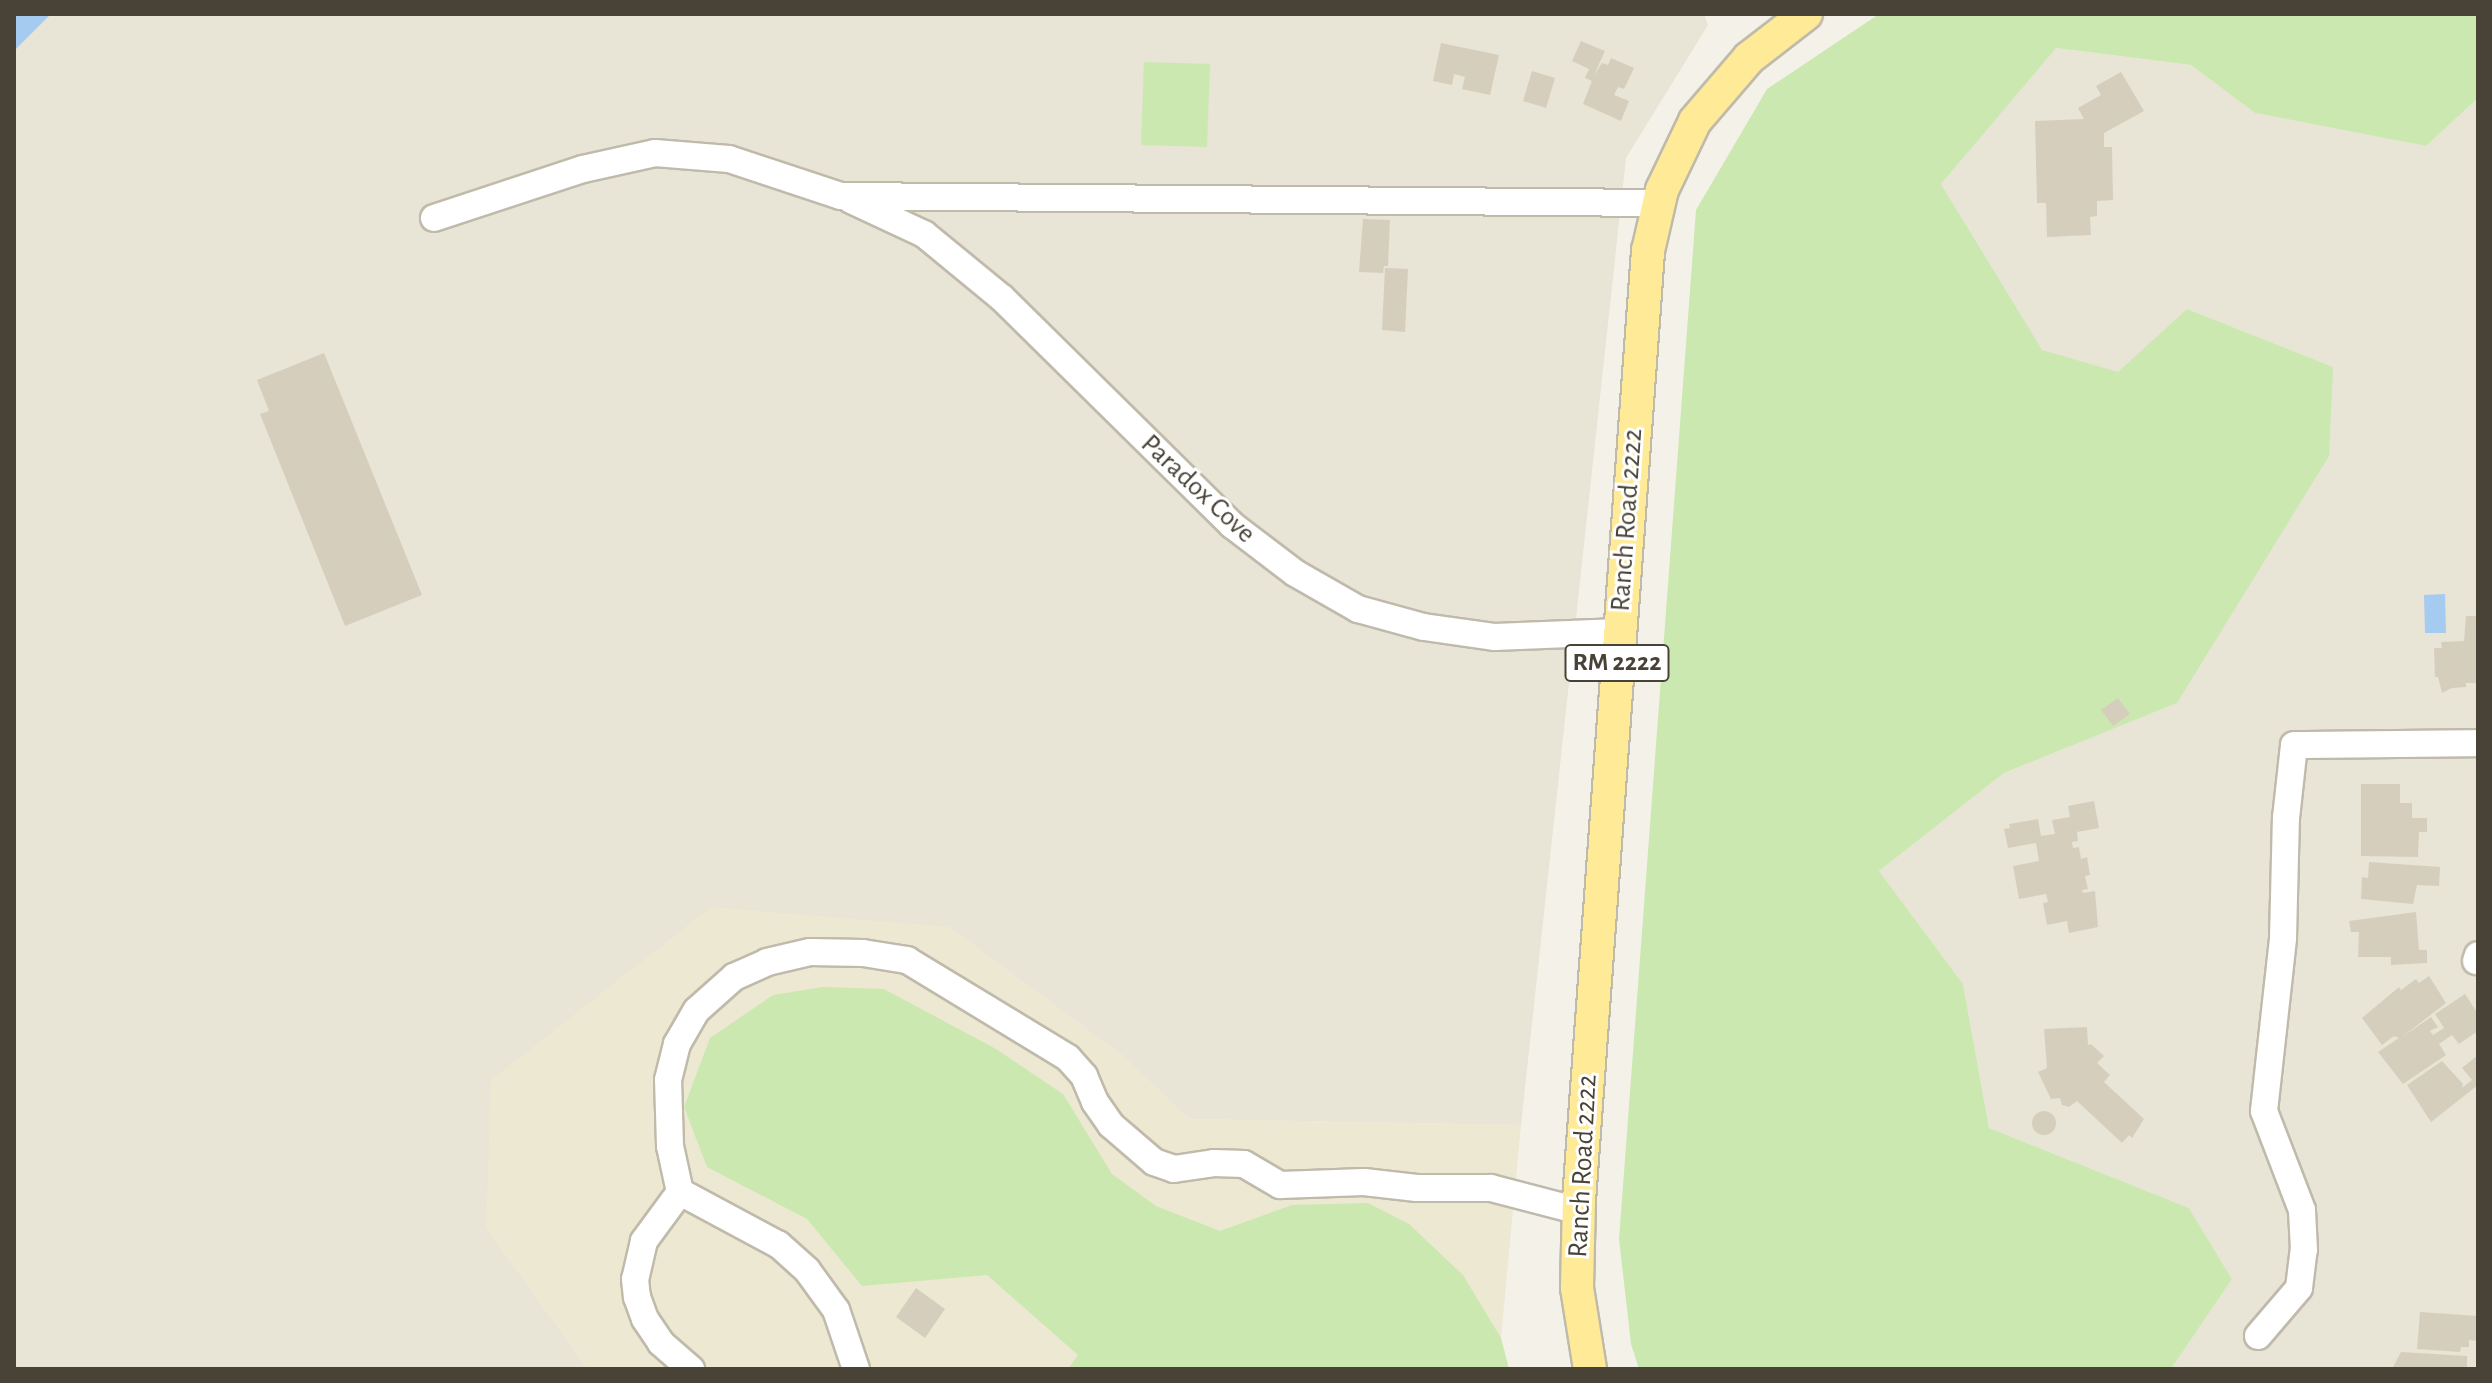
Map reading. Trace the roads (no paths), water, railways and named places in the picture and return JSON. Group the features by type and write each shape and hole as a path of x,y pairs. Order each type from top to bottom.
{"main road":[{"name":"Ranch Road 2222","path":"1590,1369 1577,1288 1579,1211 1648,251 1659,203 1695,121 1749,58 1806,14"}],"street":[{"path":"434,218 583,169 655,153 729,159 841,196 1659,203"},
{"name":"Paradox Cove","path":"841,196 924,234 1002,298 1232,525 1295,573 1346,602 1424,627 1495,637 1619,632"},
{"path":"2258,1336 2299,1288 2304,1250 2302,1210 2264,1111 2283,938 2286,818 2294,745 2478,747"},
{"path":"691,1369 661,1343 645,1319 637,1297 635,1279 644,1241 680,1192 670,1146 668,1080 677,1044 697,1010 734,977 767,962 810,952 863,953 907,960 1068,1058 1084,1076 1095,1102 1111,1125 1154,1162 1174,1169 1214,1163 1244,1164 1280,1185 1364,1182 1417,1188 1491,1188 1579,1211"},
{"path":"680,1192 779,1245 807,1270 836,1310 856,1369"}],"water":[{"path":"14,14 51,14 14,51"},
{"path":"2445,594 2446,633 2425,633 2424,595"}]}
